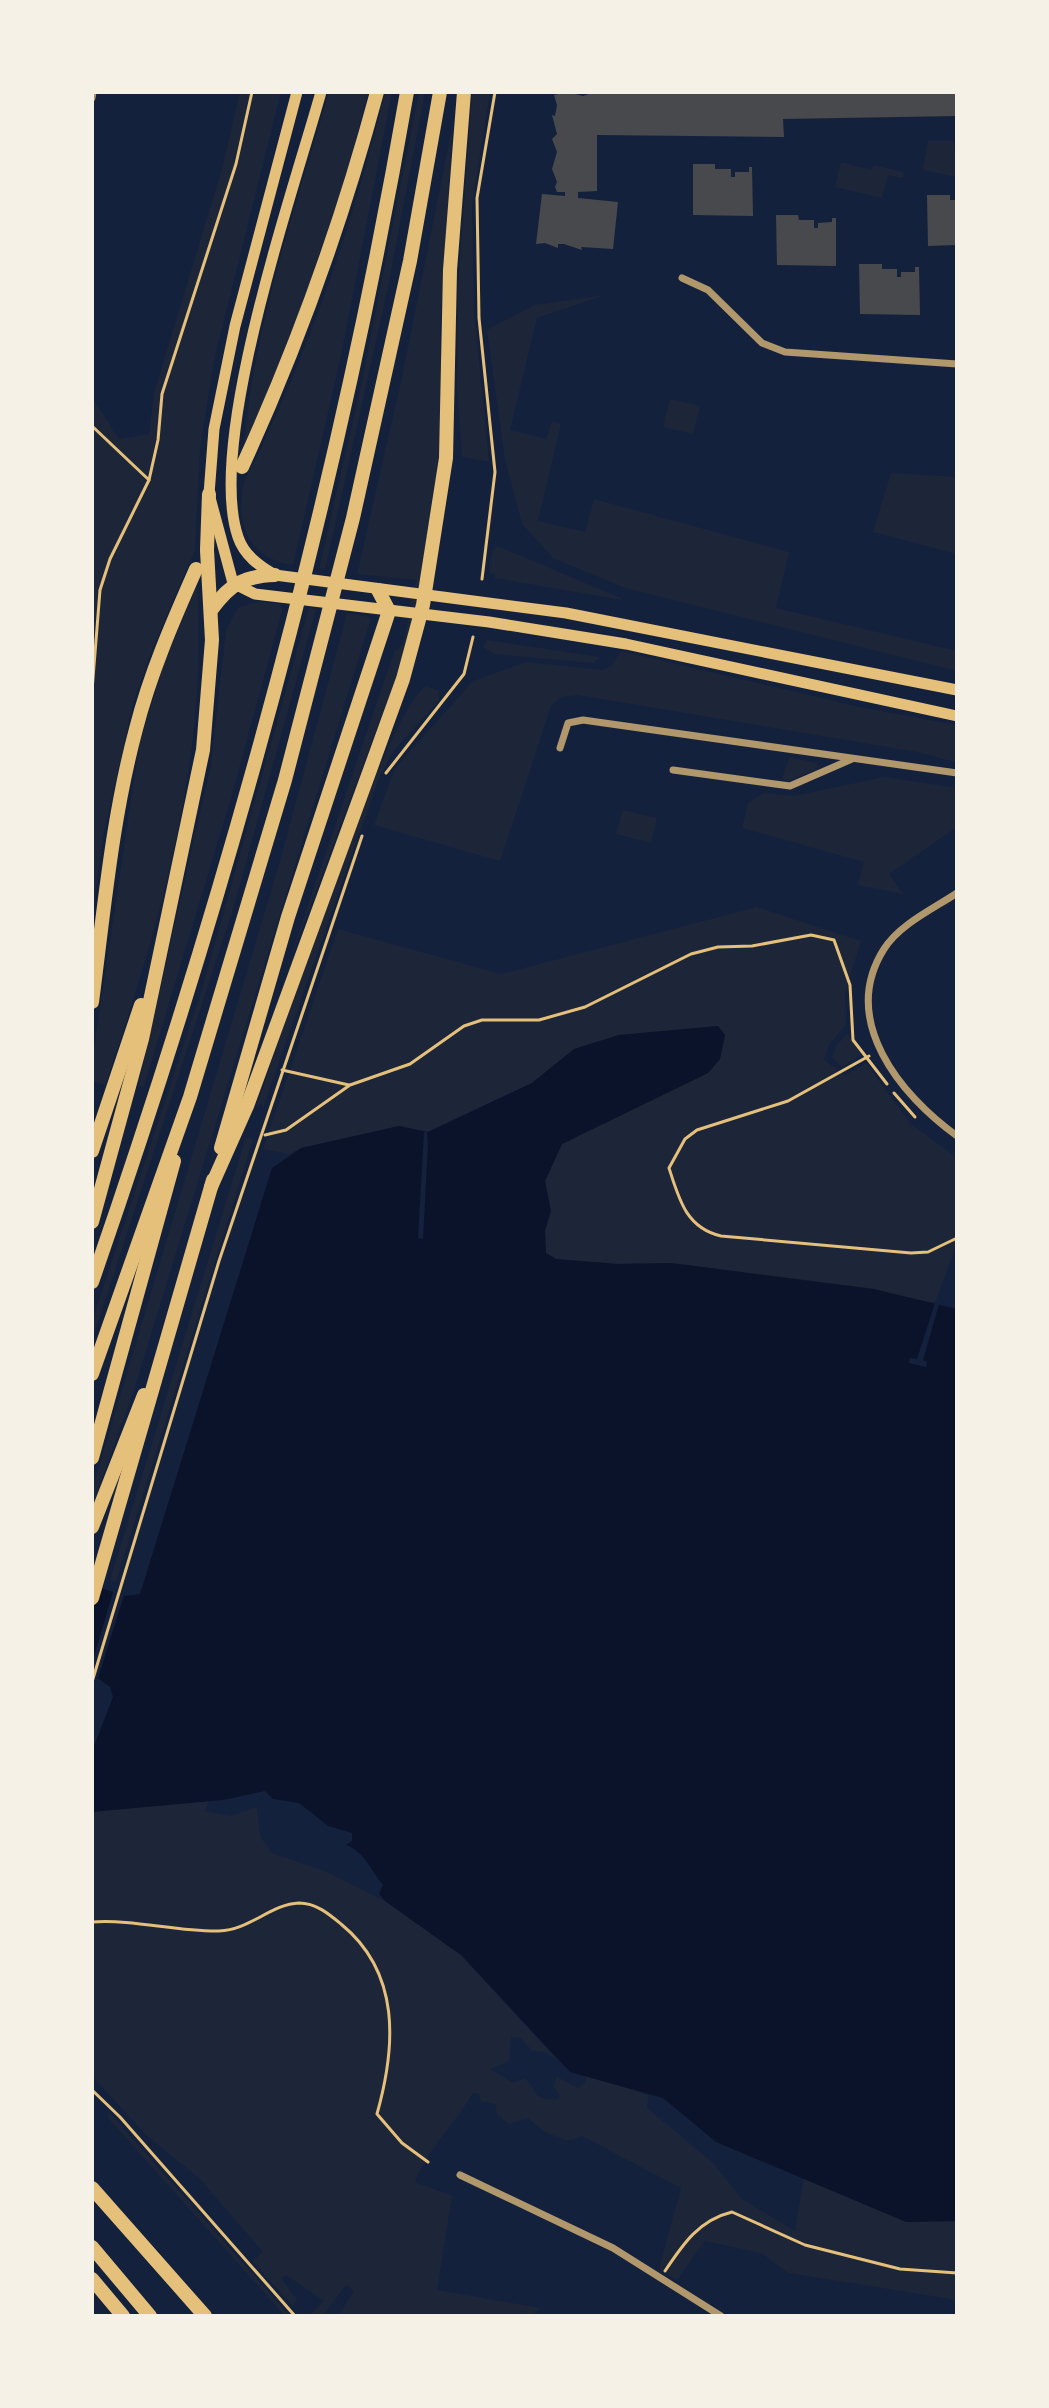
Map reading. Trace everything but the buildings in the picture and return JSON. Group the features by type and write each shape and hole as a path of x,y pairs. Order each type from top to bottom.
{"highway":[{"path":"242,467 290,363 330,255 377,92"},
{"path":"92,1282 209,928 285,658 377,253 407,92"},
{"path":"92,1374 190,1097 281,794 350,533 410,261 440,92"},
{"path":"211,1187 247,1106 370,770 403,679 423,605 437,532 446,458 450,270 464,92"},
{"path":"92,1222 123,1117 203,750 211,676 209,494"},
{"path":"92,1002 112,846 136,730 169,630 196,569"},
{"path":"212,609 233,583 257,575 275,575"},
{"path":"92,1598 288,917 389,611 370,588"},
{"path":"92,1151 158,955"},
{"path":"92,1458 164,1207 190,1097"},
{"path":"92,1527 130,1424 156,1370"},
{"path":"93,2189 205,2316"},
{"path":"92,2247 150,2316"},
{"path":"92,2279 123,2316"}],"main road":[{"path":"297,92 221,384 209,494 233,583 248,592 489,622 692,657 957,716"},
{"path":"321,92 249,355 232,475 233,516 240,541 257,564 275,575 630,624 957,690"}],"street":[{"path":"682,278 708,290 762,343 785,352 957,364"},
{"path":"560,748 568,723 576,720 957,773"},
{"path":"673,770 790,786 853,758"},
{"path":"957,893 899,932 885,947 876,965 868,999 873,1033 894,1075 919,1105 957,1136"},
{"path":"460,2175 613,2248 721,2316"}],"path":[{"path":"92,691 98,608 104,575 149,480 158,440 162,394 236,164 252,92"},
{"path":"482,579 495,472 479,318 477,198 495,92"},
{"path":"92,426 149,480"},
{"path":"381,783 390,763 464,674 473,637"},
{"path":"92,1682 219,1261 365,828"},
{"path":"265,1135 286,1130 350,1085 410,1064 464,1026 482,1020 539,1020 585,1007 691,954 718,947 752,946 811,935 834,940 850,985"},
{"path":"869,1056 788,1101 697,1130 685,1139 669,1168 687,1216 705,1233 721,1236 897,1253 928,1252 957,1238"},
{"path":"282,1070 350,1085"},
{"path":"92,1922 219,1931 252,1924 291,1904 308,1904 325,1911 354,1934 368,1952 385,1991 392,2018 391,2052 377,2114 402,2143 428,2162"},
{"path":"92,2090 120,2117 295,2316"},
{"path":"661,2278 690,2234 720,2215 732,2212 805,2245 900,2269 957,2273"}],"shaded area":[{"path":"240,92 281,92 214,360 200,449 195,550 134,700 104,832 92,917 92,397 119,439 149,434 154,393 222,169"},
{"path":"329,92 368,92 314,272 244,447 256,357 266,313"},
{"path":"385,92 392,92 341,356 293,565 268,557 251,541 242,519 243,487 289,386 336,264"},
{"path":"419,92 425,92 387,292 325,570 319,569 362,381"},
{"path":"472,92 490,92 472,207 474,308 489,462 462,457 457,388 458,287"},
{"path":"453,123 440,329 443,421 425,573 397,675 282,982 394,652 403,645 416,580 357,574 402,377"},
{"path":"928,141 954,141 957,177 923,170"},
{"path":"841,162 872,170 873,165 904,172 903,178 888,175 882,198 835,187"},
{"path":"605,295 537,318 510,430 546,439 552,421 561,424 538,521 585,532 594,499 789,552 776,608 957,651 957,671 625,588 553,558 522,524 505,460 487,330 534,305"},
{"path":"670,399 700,406 693,434 663,427"},
{"path":"891,473 957,477 957,554 873,532"},
{"path":"497,546 622,600 495,578 495,573 489,574 492,551"},
{"path":"197,585 199,648 188,776 161,901 105,1085 92,1081 92,1062 139,746 162,669"},
{"path":"257,602 280,604 282,611 232,795 144,1086 138,1087 211,765 226,630 238,608"},
{"path":"309,608 316,609 234,906 92,1341 92,1321 202,989"},
{"path":"347,613 369,617 370,621 133,1393 92,1507 92,1490 280,861"},
{"path":"487,640 600,658 593,663 494,654 483,647"},
{"path":"621,651 860,707 957,725 957,763 923,753 578,695 562,697 551,706 500,861 374,825 395,768 473,681 526,662 603,670 611,666"},
{"path":"426,686 439,691 439,701 394,750 379,778 263,1108 262,1104 257,1105 360,814 385,754 408,710"},
{"path":"790,757 816,763 819,768 787,782 782,778"},
{"path":"884,777 957,788 957,827 889,874 903,894 858,885 864,862 742,828 748,803 763,793 794,796"},
{"path":"623,810 657,818 651,843 616,834"},
{"path":"757,907 861,941 845,993 846,1025 829,1045 824,1060 845,1075 866,1063 911,1124 957,1158 957,1243 935,1303 909,1300 874,1289 671,1263 618,1264 556,1259 546,1253 545,1230 551,1211 545,1181 562,1144 708,1073 720,1059 725,1035 717,1026 619,1035 575,1049 532,1083 427,1132 399,1126 301,1148 289,1154 263,1149 338,929 501,974"},
{"path":"718,1026 725,1035 720,1059 708,1073 562,1144 545,1181 551,1211 545,1230 546,1253 556,1259 618,1264 671,1263 874,1289 957,1309 957,2221 906,2222 716,2142 663,2098 570,2072 461,1955 385,1901 379,1894 383,1885 363,1857 346,1845 352,1841 352,1833 328,1826 299,1803 273,1799 265,1791 223,1800 92,1812 92,1751 113,1697 110,1687 92,1674 92,1585 124,1596 140,1594 272,1168 301,1148 399,1126 428,1132 532,1083 574,1049 619,1035"},
{"path":"848,1034 861,1055 842,1067 832,1057 837,1044"},
{"path":"246,1137 253,1139 116,1582 110,1580"},
{"path":"210,1799 205,1811 231,1816 257,1807 260,1836 272,1853 327,1872 385,1901 461,1955 558,2061 545,2052 532,2051 521,2038 511,2037 509,2061 490,2069 513,2083 524,2078 539,2096 549,2099 558,2099 560,2095 553,2086 557,2077 578,2088 585,2083 587,2076 648,2095 647,2108 712,2162 742,2199 795,2231 804,2177 906,2222 957,2221 957,2300 789,2273 761,2253 705,2241 677,2280 659,2269 681,2188 582,2136 568,2141 545,2132 528,2118 509,2124 497,2114 496,2104 481,2101 479,2094 473,2093 427,2158 415,2182 452,2196 437,2290 541,2308 532,2316 338,2316 354,2291 346,2285 323,2316 308,2316 324,2301 286,2275 281,2278 297,2300 293,2306 252,2261 263,2252 200,2179 146,2135 92,2076 92,1812"},
{"path":"110,2113 290,2316 285,2316 108,2118"}],"pier":[{"path":"424,1132 427,1132 428,1145 423,1239 418,1238"},
{"path":"935,1303 939,1304 923,1360 927,1362 926,1367 909,1363 910,1358 917,1359"},
{"path":"114,1589 125,1592 97,1681 92,1678 92,1663"}]}
